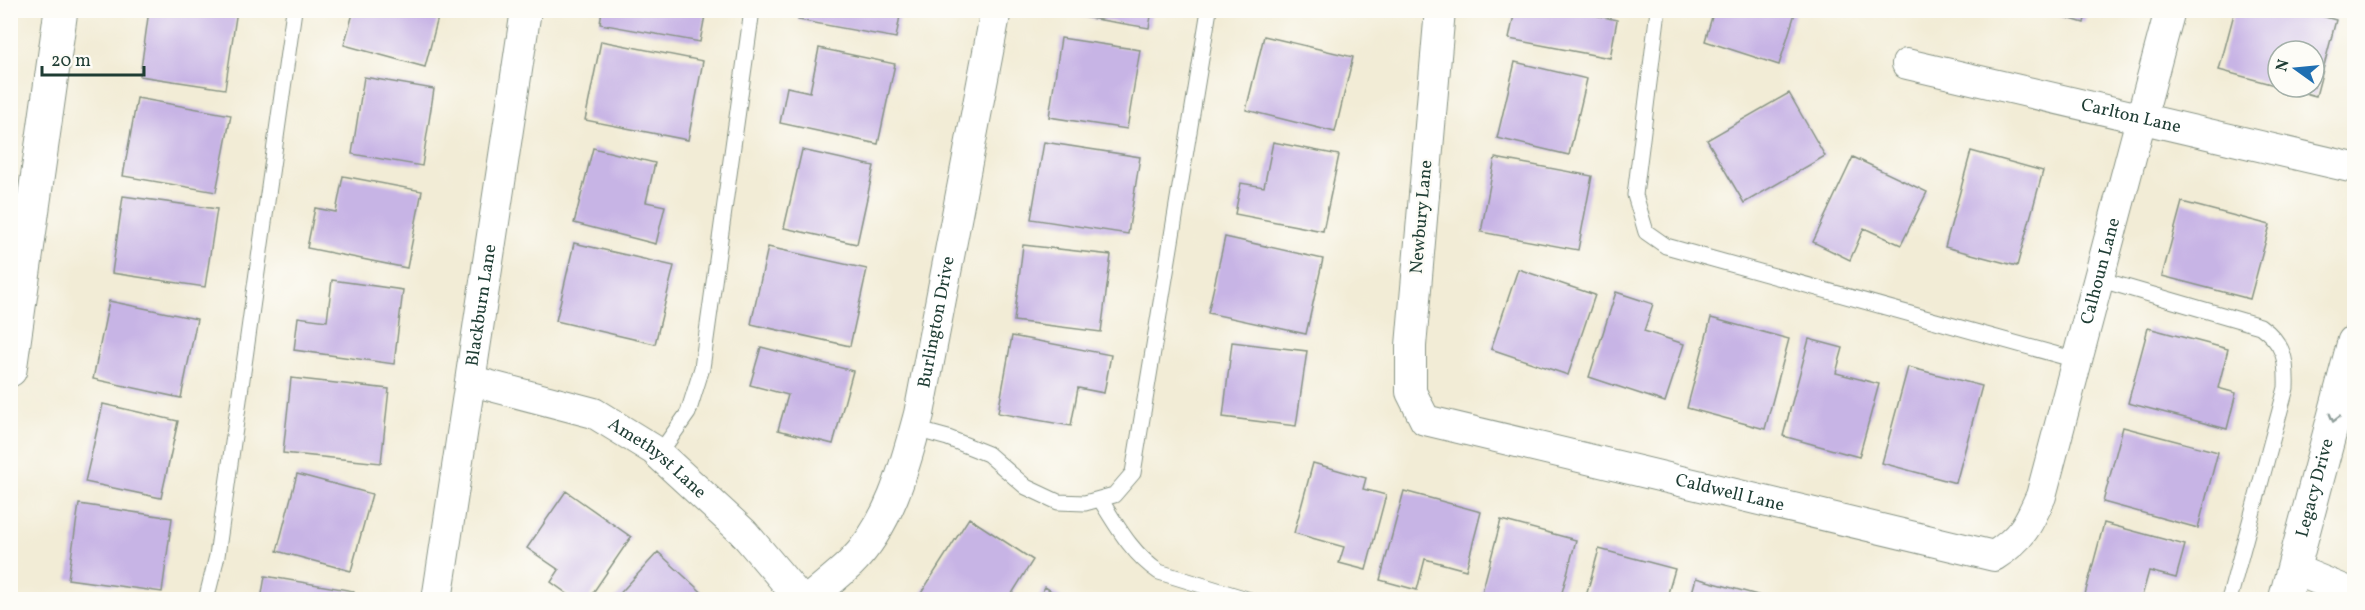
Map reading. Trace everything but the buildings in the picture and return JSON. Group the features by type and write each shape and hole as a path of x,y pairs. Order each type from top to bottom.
{"street":[{"path":"10,370 61,10"},
{"name":"Blackburn Lane","path":"437,600 472,381 526,10"},
{"name":"Burlington Drive","path":"808,600 852,562 887,513 906,464 915,429 996,10"},
{"name":"Newbury Lane","path":"1425,420 1411,392 1410,346 1440,10"},
{"name":"Calhoun Lane","path":"2026,530 2041,496 2170,10"},
{"name":"Carlton Lane","path":"1907,64 2355,168"},
{"name":"Legacy Drive","path":"2289,584 2355,342"},
{"name":"Amethyst Lane","path":"472,381 594,412 658,454 744,533 801,600"},
{"name":"Caldwell Lane","path":"1425,420 1994,555 2013,543 2026,530"},
{"path":"2289,584 2355,594"}],"lane":[{"path":"206,600 218,555 294,10"},
{"path":"658,454 688,413 702,368 752,10"},
{"path":"915,429 948,438 988,454 1026,487 1058,502 1085,502 1114,495 1132,473 1209,10"},
{"path":"1659,10 1635,195 1646,232 1666,246 2076,360"},
{"path":"2098,279 2260,326 2270,333 2284,352 2286,388 2229,600"},
{"path":"1100,499 1131,546 1148,564 1160,572 1250,600"}]}
